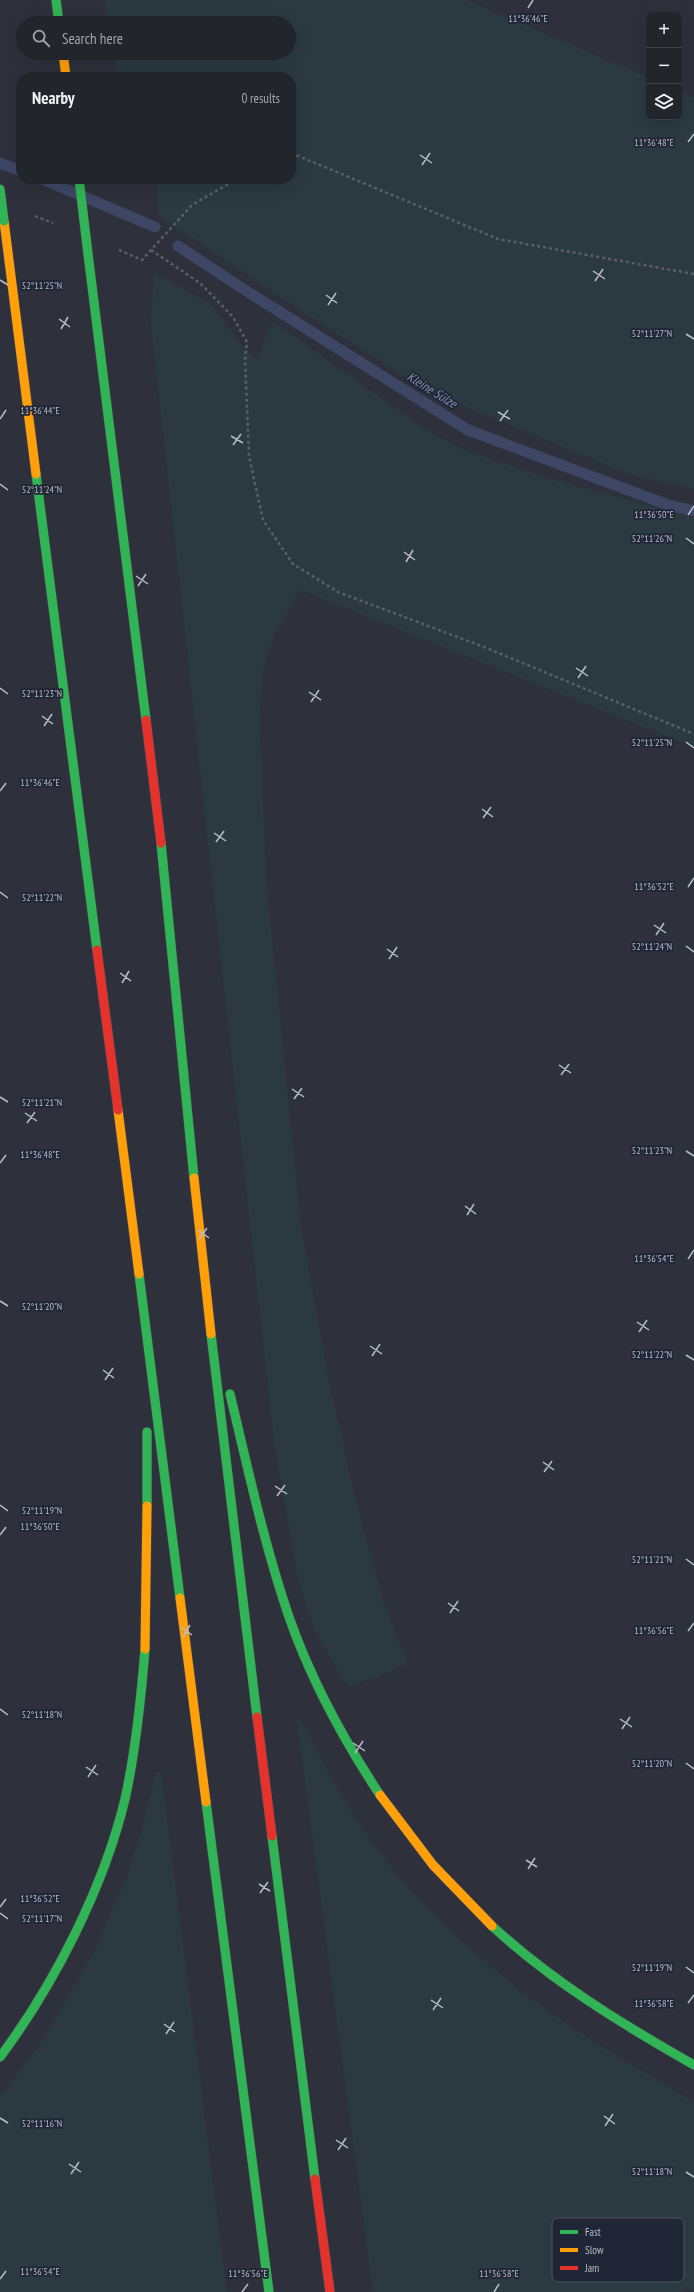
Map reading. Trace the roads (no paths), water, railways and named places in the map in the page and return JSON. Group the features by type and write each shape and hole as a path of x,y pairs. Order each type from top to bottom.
{"highway":[{"path":"56,0 58,16"},
{"path":"64,60 65,72"},
{"path":"80,184 160,831 207,1304 283,1929 330,2292"},
{"path":"0,189 269,2292"},
{"path":"207,1304 272,1562 301,1648 343,1734 378,1790 435,1867 458,1893 528,1956 617,2020 694,2065"},
{"path":"0,2057 44,1990 88,1902 110,1852 127,1790 138,1726 145,1648 148,1348"}],"waterway":[{"name":"Kleine Sülze","path":"0,163 16,169"},
{"name":"Kleine Sülze","path":"54,184 155,227"},
{"name":"Kleine Sülze","path":"178,246 248,292 468,430 668,505 694,511"}]}
